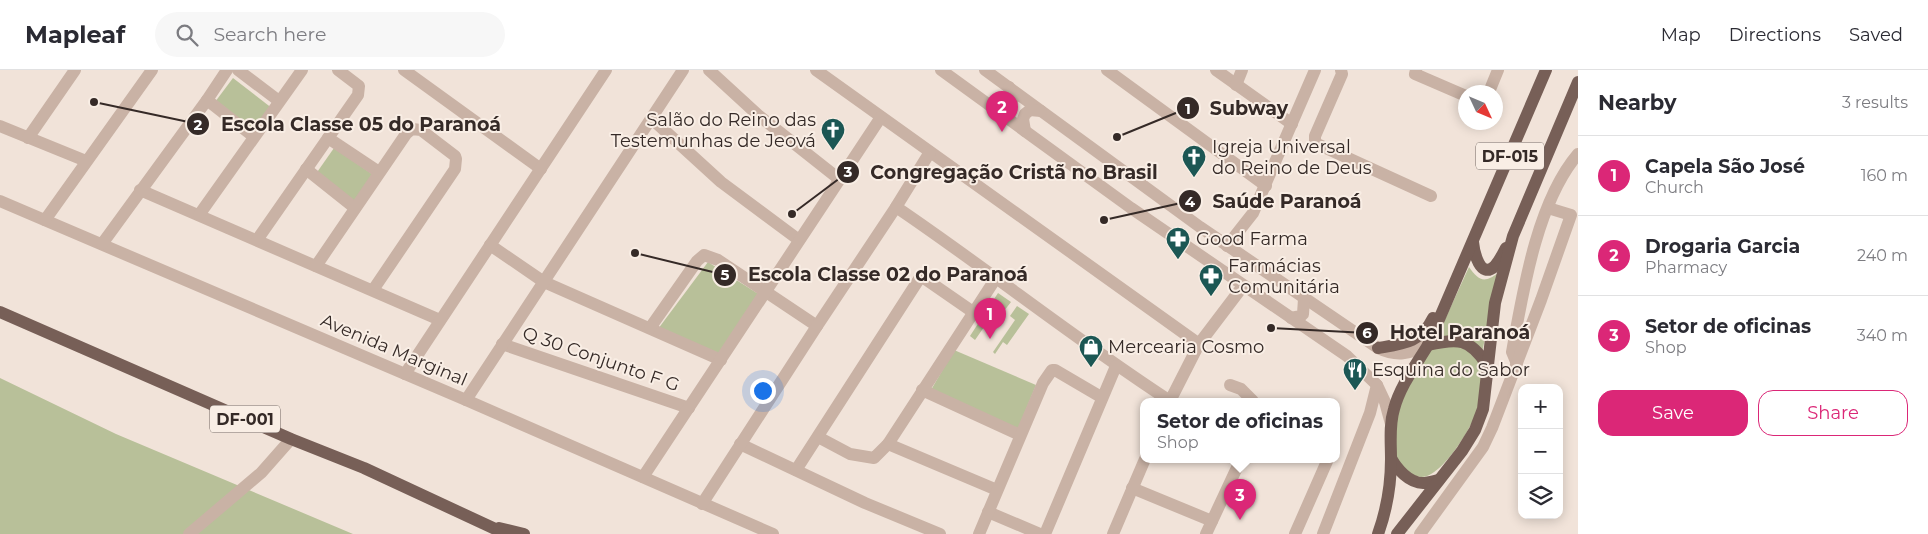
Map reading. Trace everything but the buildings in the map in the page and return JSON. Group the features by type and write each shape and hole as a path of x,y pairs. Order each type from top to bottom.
{"main road":[{"name":"DF-015","path":"1378,534 1386,514 1391,485 1391,424 1394,409 1405,383 1428,345 1546,70"},
{"name":"DF-015","path":"1397,534 1462,451 1475,430 1483,409 1495,303 1513,236 1578,82"},
{"path":"1471,245 1480,266 1484,269 1490,269 1495,266 1513,236"},
{"path":"1378,348 1410,342 1430,325 1462,258 1471,245"},
{"name":"DF-001","path":"0,312 291,439 364,468 506,534"},
{"path":"1428,345 1447,340 1458,340 1472,346 1487,365"},
{"path":"1391,458 1406,477 1414,481 1422,483 1439,480"},
{"name":"DF-001","path":"490,525 524,534"}],"street":[{"path":"28,138 75,70"},
{"path":"45,220 152,70"},
{"path":"102,244 227,70"},
{"path":"238,70 279,101"},
{"path":"198,215 302,70"},
{"path":"257,240 358,95 359,86 339,70"},
{"path":"404,70 542,169"},
{"path":"405,374 606,70"},
{"path":"466,400 683,70"},
{"path":"709,70 758,115 839,179"},
{"path":"816,70 1199,344"},
{"path":"941,70 1243,286 1347,356 1377,384 1385,402 1391,424"},
{"path":"985,70 1227,246 1378,348 1390,354 1412,353 1428,345"},
{"path":"1108,70 1266,186"},
{"path":"1216,70 1292,124"},
{"path":"1236,85 1242,70"},
{"path":"1227,246 1253,213 1315,70"},
{"path":"1341,70 1342,74 1315,136 1315,143 1431,196"},
{"path":"1416,70 1415,74 1458,93"},
{"path":"1492,85 1498,70"},
{"path":"995,108 1012,104 1013,98 1009,87"},
{"path":"207,100 253,136"},
{"path":"1025,131 1024,114 1030,110 1041,111"},
{"path":"643,477 881,117"},
{"path":"652,119 721,182 798,240"},
{"path":"0,126 86,161"},
{"path":"316,266 406,134 415,128 421,130 456,159 455,169 373,290"},
{"path":"328,138 379,172"},
{"path":"702,504 930,152"},
{"path":"1517,364 1512,352 1531,256 1558,184 1578,154"},
{"path":"306,169 355,208"},
{"path":"140,190 440,320"},
{"name":"Avenida Marginal","path":"0,201 466,400 773,534"},
{"path":"896,207 1116,366 1165,398"},
{"path":"1420,534 1483,447 1492,428 1571,215 1548,208"},
{"path":"490,245 544,282 721,360"},
{"path":"650,328 697,261 704,255 718,260 816,326"},
{"path":"796,470 921,276 973,312"},
{"path":"818,437 850,454 874,458 888,444 996,278"},
{"path":"1172,398 1199,344 1243,286"},
{"path":"1522,295 1541,300"},
{"path":"1291,318 1303,314 1304,299"},
{"name":"Q 30 Conjunto F G","path":"502,344 689,408"},
{"path":"1045,534 1101,397 1116,366"},
{"path":"979,534 1043,383 1052,370 1056,370 1101,397"},
{"path":"1323,534 1370,413 1377,384"},
{"path":"1230,385 1241,389 1249,398"},
{"path":"922,390 1020,435"},
{"path":"189,534 261,473 291,439"},
{"path":"740,444 865,502 940,534"},
{"path":"888,444 997,490"},
{"path":"1340,461 1350,463"},
{"path":"1113,534 1143,463"},
{"path":"1206,534 1239,463"},
{"path":"1295,534 1327,463"},
{"path":"1132,488 1212,521"},
{"path":"1430,491 1442,502"},
{"path":"988,512 1040,534"}],"green space":[{"path":"233,78 273,109 255,132 215,102"},
{"path":"334,148 375,176 354,207 313,178"},
{"path":"708,262 760,295 719,360 658,329"},
{"path":"1469,267 1478,278 1482,279 1489,279 1498,273 1482,353 1436,339"},
{"path":"998,293 1011,302 1004,311 998,307 975,340 970,336"},
{"path":"1017,306 1029,314 1007,345 1003,342 995,354 993,352 1015,320 1010,316"},
{"path":"1447,343 1471,349 1484,367 1479,401 1471,425 1448,459 1430,475 1417,477 1406,471 1394,458 1397,410 1429,348"},
{"path":"954,350 1036,385 1018,429 931,390"},
{"path":"0,378 116,434 353,534 0,534"}],"place":[{"name":"Escola Classe 05 do Paranoá","path":"94,102"},
{"name":"Drogaria Garcia","path":"1002,132"},
{"name":"Subway","path":"1117,137"},
{"name":"Salão do Reino das Testemunhas de Jeová","path":"833,151"},
{"name":"Igreja Universal do Reino de Deus","path":"1194,178"},
{"name":"Congregação Cristã no Brasil","path":"792,214"},
{"name":"Saúde Paranoá","path":"1104,220"},
{"name":"Escola Classe 02 do Paranoá","path":"635,253"},
{"name":"Good Farma","path":"1178,260"},
{"name":"Farmácias Comunitária","path":"1211,297"},
{"name":"Hotel Paranoá","path":"1271,328"},
{"name":"Capela São José","path":"990,339"},
{"name":"Mercearia Cosmo","path":"1091,368"},
{"name":"Esquina do Sabor","path":"1355,391"},
{"name":"Setor de oficinas","path":"1240,520"}]}
